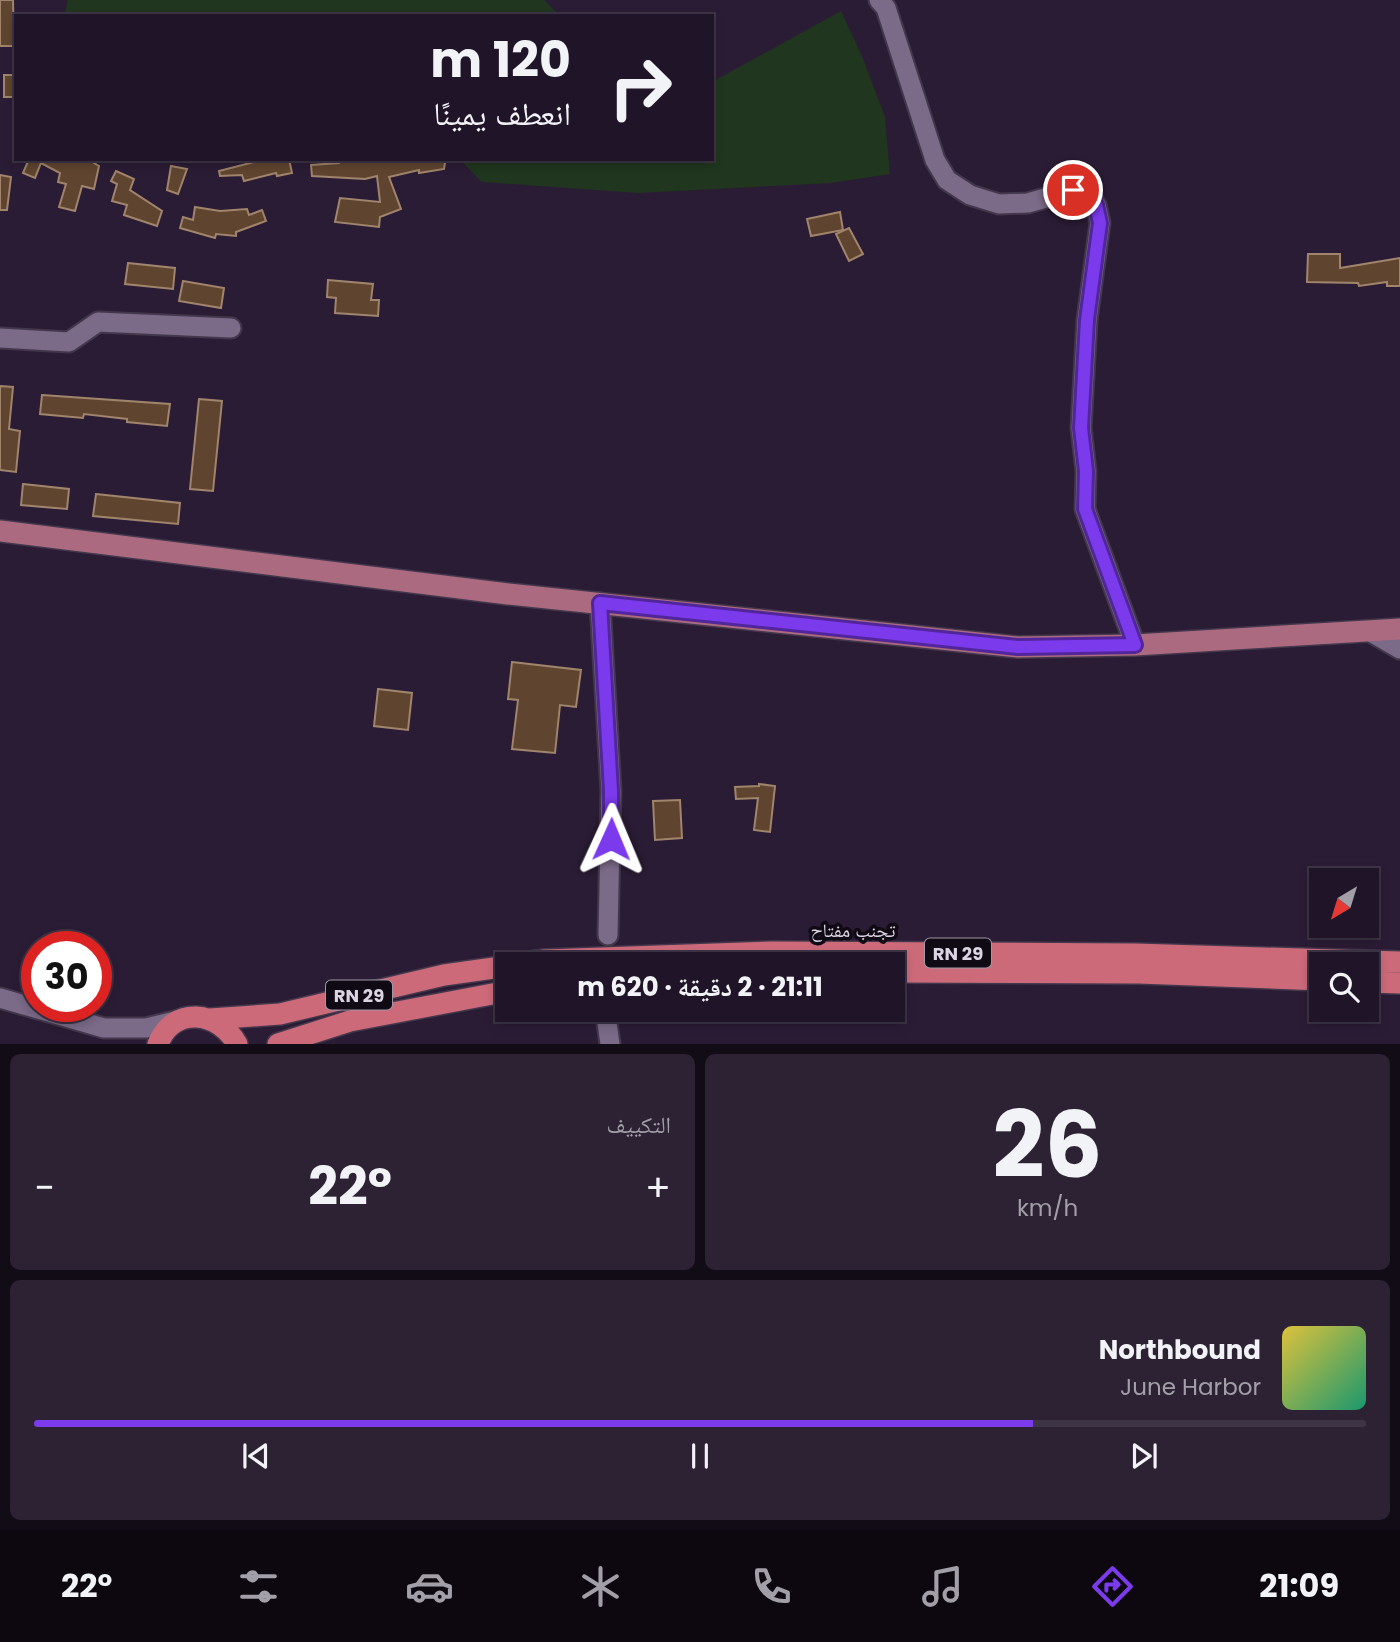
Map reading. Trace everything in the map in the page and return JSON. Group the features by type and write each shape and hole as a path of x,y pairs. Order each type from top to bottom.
{"highway":[{"name":"تجنب مفتاح","path":"905,953 1135,954 1400,962"},
{"name":"RN 29","path":"210,1019 280,1014 444,975 495,967"},
{"name":"RN 29","path":"905,972 1139,973 1309,980"},
{"path":"1379,982 1400,983"},
{"name":"RN 29","path":"278,1044 350,1021 495,993"},
{"path":"150,1044 169,1030 195,1017 221,1024 231,1033 237,1044"}],"main road":[{"path":"0,531 508,594 1018,647 1135,645 1400,629"}],"street":[{"path":"879,0 886,8 934,160 947,180 970,195 999,204 1028,203 1073,190 1088,194 1096,205 1100,223 1087,320 1081,428 1086,471 1085,509 1135,645"},
{"path":"0,338 69,342 99,322 231,328"},
{"path":"600,603 611,791 608,935"},
{"path":"1369,631 1400,649"},
{"path":"0,998 104,1028 169,1030"},
{"path":"607,1023 610,1044"},
{"path":"104,1028 123,1044"}],"green space":[{"path":"68,0 544,0 558,14 64,14"},
{"path":"841,11 862,56 885,117 890,174 831,183 638,193 482,182 461,161 714,161 714,81"}],"building":[{"path":"0,0 13,0 14,46 0,46"},
{"path":"4,75 14,75 14,97 4,97"},
{"path":"28,161 94,161 99,166 94,189 82,186 75,211 59,207 66,184 58,182 60,173 41,163 35,178 23,173"},
{"path":"258,161 289,161 292,173 277,176 276,173 244,181 242,175 220,176 219,171"},
{"path":"445,163 444,169 419,173 419,170 389,177 401,209 380,217 379,227 335,222 340,198 380,202 377,176 365,179 312,176 311,165"},
{"path":"171,166 187,169 178,194 167,190"},
{"path":"116,171 134,179 130,190 162,211 157,226 124,215 127,205 112,201 117,184 111,181"},
{"path":"0,175 11,177 7,210 0,210"},
{"path":"195,207 220,211 247,209 249,215 262,210 266,221 236,232 236,236 216,234 215,238 180,228 183,217 193,220"},
{"path":"840,212 843,230 811,236 807,219"},
{"path":"849,228 863,254 849,261 836,234"},
{"path":"1308,254 1340,254 1340,268 1400,258 1400,286 1387,286 1387,282 1359,286 1358,283 1307,282"},
{"path":"128,263 175,268 173,289 125,284"},
{"path":"328,280 373,284 371,300 379,300 378,316 335,313 336,298 327,297"},
{"path":"183,281 224,288 221,308 179,301"},
{"path":"0,386 13,387 9,429 20,431 16,472 0,470"},
{"path":"42,395 170,404 167,426 84,414 83,418 40,414"},
{"path":"199,399 222,401 213,491 190,489"},
{"path":"23,484 69,489 67,509 21,505"},
{"path":"96,494 180,503 178,524 93,516"},
{"path":"512,662 581,670 576,707 560,705 555,753 512,749 518,700 508,699"},
{"path":"378,689 412,693 408,730 374,726"},
{"path":"759,784 775,786 770,832 754,830 758,798 736,799 735,787"},
{"path":"680,800 682,838 655,840 653,801"}],"route":[{"path":"611,839 611,791 600,603 1018,647 1135,645 1085,509 1086,471 1081,428 1087,320 1100,223 1096,205 1088,194 1073,190"}]}
